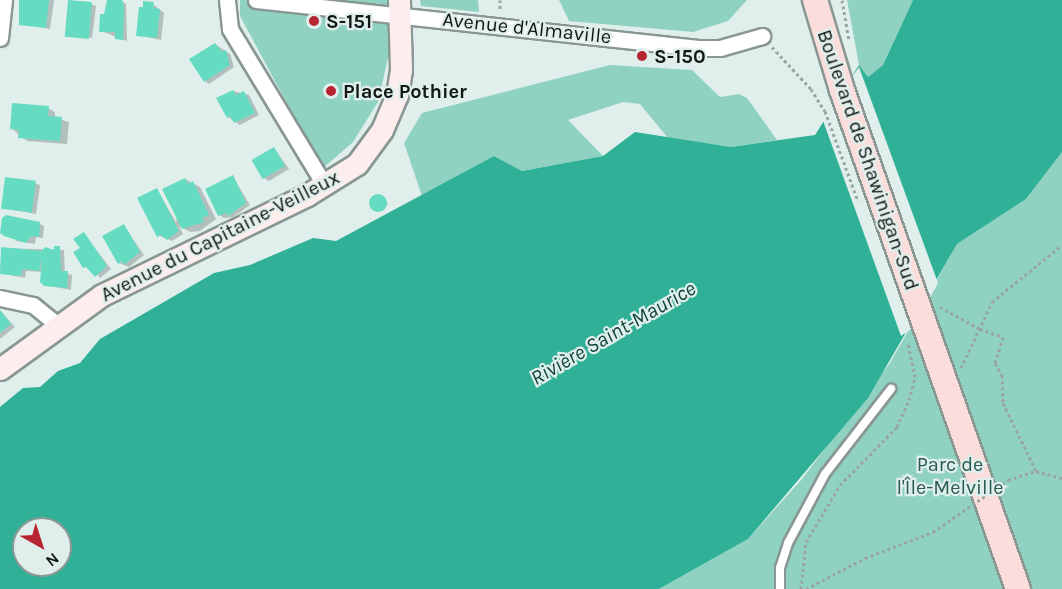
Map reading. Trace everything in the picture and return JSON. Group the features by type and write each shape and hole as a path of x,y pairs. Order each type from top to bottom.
{"main road":[{"name":"Boulevard de Shawinigan-Sud","path":"815,0 842,90 1018,589"}],"street":[{"path":"0,38 4,0"},
{"path":"227,0 230,29 325,186"},
{"name":"Avenue d'Almaville","path":"256,0 400,7 700,48 720,48 762,36"},
{"name":"Avenue du Capitaine-Veilleux","path":"0,369 102,295 325,186 357,164 370,149 391,112 401,69 400,7"},
{"path":"0,298 33,305 58,325"}],"lane":[{"path":"780,589 780,568 788,543 825,474 891,389"}],"path":[{"path":"842,0 851,51"},
{"path":"762,36 811,89 825,111"},
{"path":"949,395 992,302 1062,246"},
{"path":"801,589 806,542 840,485 897,427 909,400 924,320 980,329 1003,337 995,363 1002,375 1003,403 1036,471"},
{"path":"806,589 865,558 933,532 1008,480 1036,471 1062,478"}],"green space":[{"name":"Place Pothier","path":"240,0 389,0 390,49 378,102 353,142 322,169 240,16"},
{"path":"420,0 478,0 479,12 421,6"},
{"path":"559,0 747,0 728,21 693,32 569,21"},
{"path":"847,0 913,0 883,65 868,77 859,65"},
{"path":"610,65 692,70 720,97 739,94 747,98 777,140 731,147 668,138 640,104 623,102 568,120 603,156 522,171 494,156 422,196 404,143 422,113"},
{"name":"Parc de l'Île-Melville","path":"1062,152 1062,589 659,589 748,539 802,479 890,363 957,244 1026,199"}],"water":[{"name":"Rivière Saint-Maurice","path":"913,0 1062,0 1062,152 1026,199 957,244 868,398 748,539 659,589 0,589 0,407 23,388 40,387 58,371 80,363 100,339 214,273 250,265 313,238 336,241 494,156 522,171 603,156 635,132 731,147 815,135 859,65 868,77 883,65"}],"pier":[{"path":"859,67 938,283 914,327 901,336 822,118"}],"building":[{"path":"19,0 49,0 46,28 19,25"},
{"path":"68,0 92,2 89,39 65,37"},
{"path":"107,0 122,0 124,6 123,40 115,39 115,32 99,32 100,14 104,14"},
{"path":"143,1 154,2 153,8 160,9 157,38 136,36 139,7 143,7"},
{"path":"215,43 222,52 226,50 230,65 204,82 189,59"},
{"path":"233,90 236,95 244,91 255,113 234,123 230,116 227,118 216,98"},
{"path":"12,103 49,106 48,116 62,117 60,141 18,138 19,130 10,129"},
{"path":"274,147 285,166 262,179 251,160"},
{"path":"233,175 246,203 228,216 226,213 218,216 205,189"},
{"path":"5,177 36,181 32,213 1,209"},
{"path":"185,178 188,184 193,181 209,215 202,218 204,222 182,229 162,189"},
{"path":"157,188 179,231 167,240 161,235 157,237 137,198"},
{"path":"378,194 384,197 387,203 384,209 378,212 372,209 369,203 372,197"},
{"path":"6,215 40,222 39,237 31,236 26,243 4,236 0,233 2,218"},
{"path":"124,224 140,252 124,265 122,261 118,264 102,236"},
{"path":"84,232 107,266 95,277 86,267 83,268 73,252 80,248 73,239"},
{"path":"54,246 60,246 61,271 68,271 67,288 44,286 40,282 42,256 39,271 22,269 21,276 0,274 1,247 42,251 45,247 54,250"},
{"path":"0,310 11,324 0,333"}],"place":[{"name":"S-151","path":"314,21"},
{"name":"S-150","path":"642,56"},
{"name":"Place Pothier","path":"331,91"}]}
